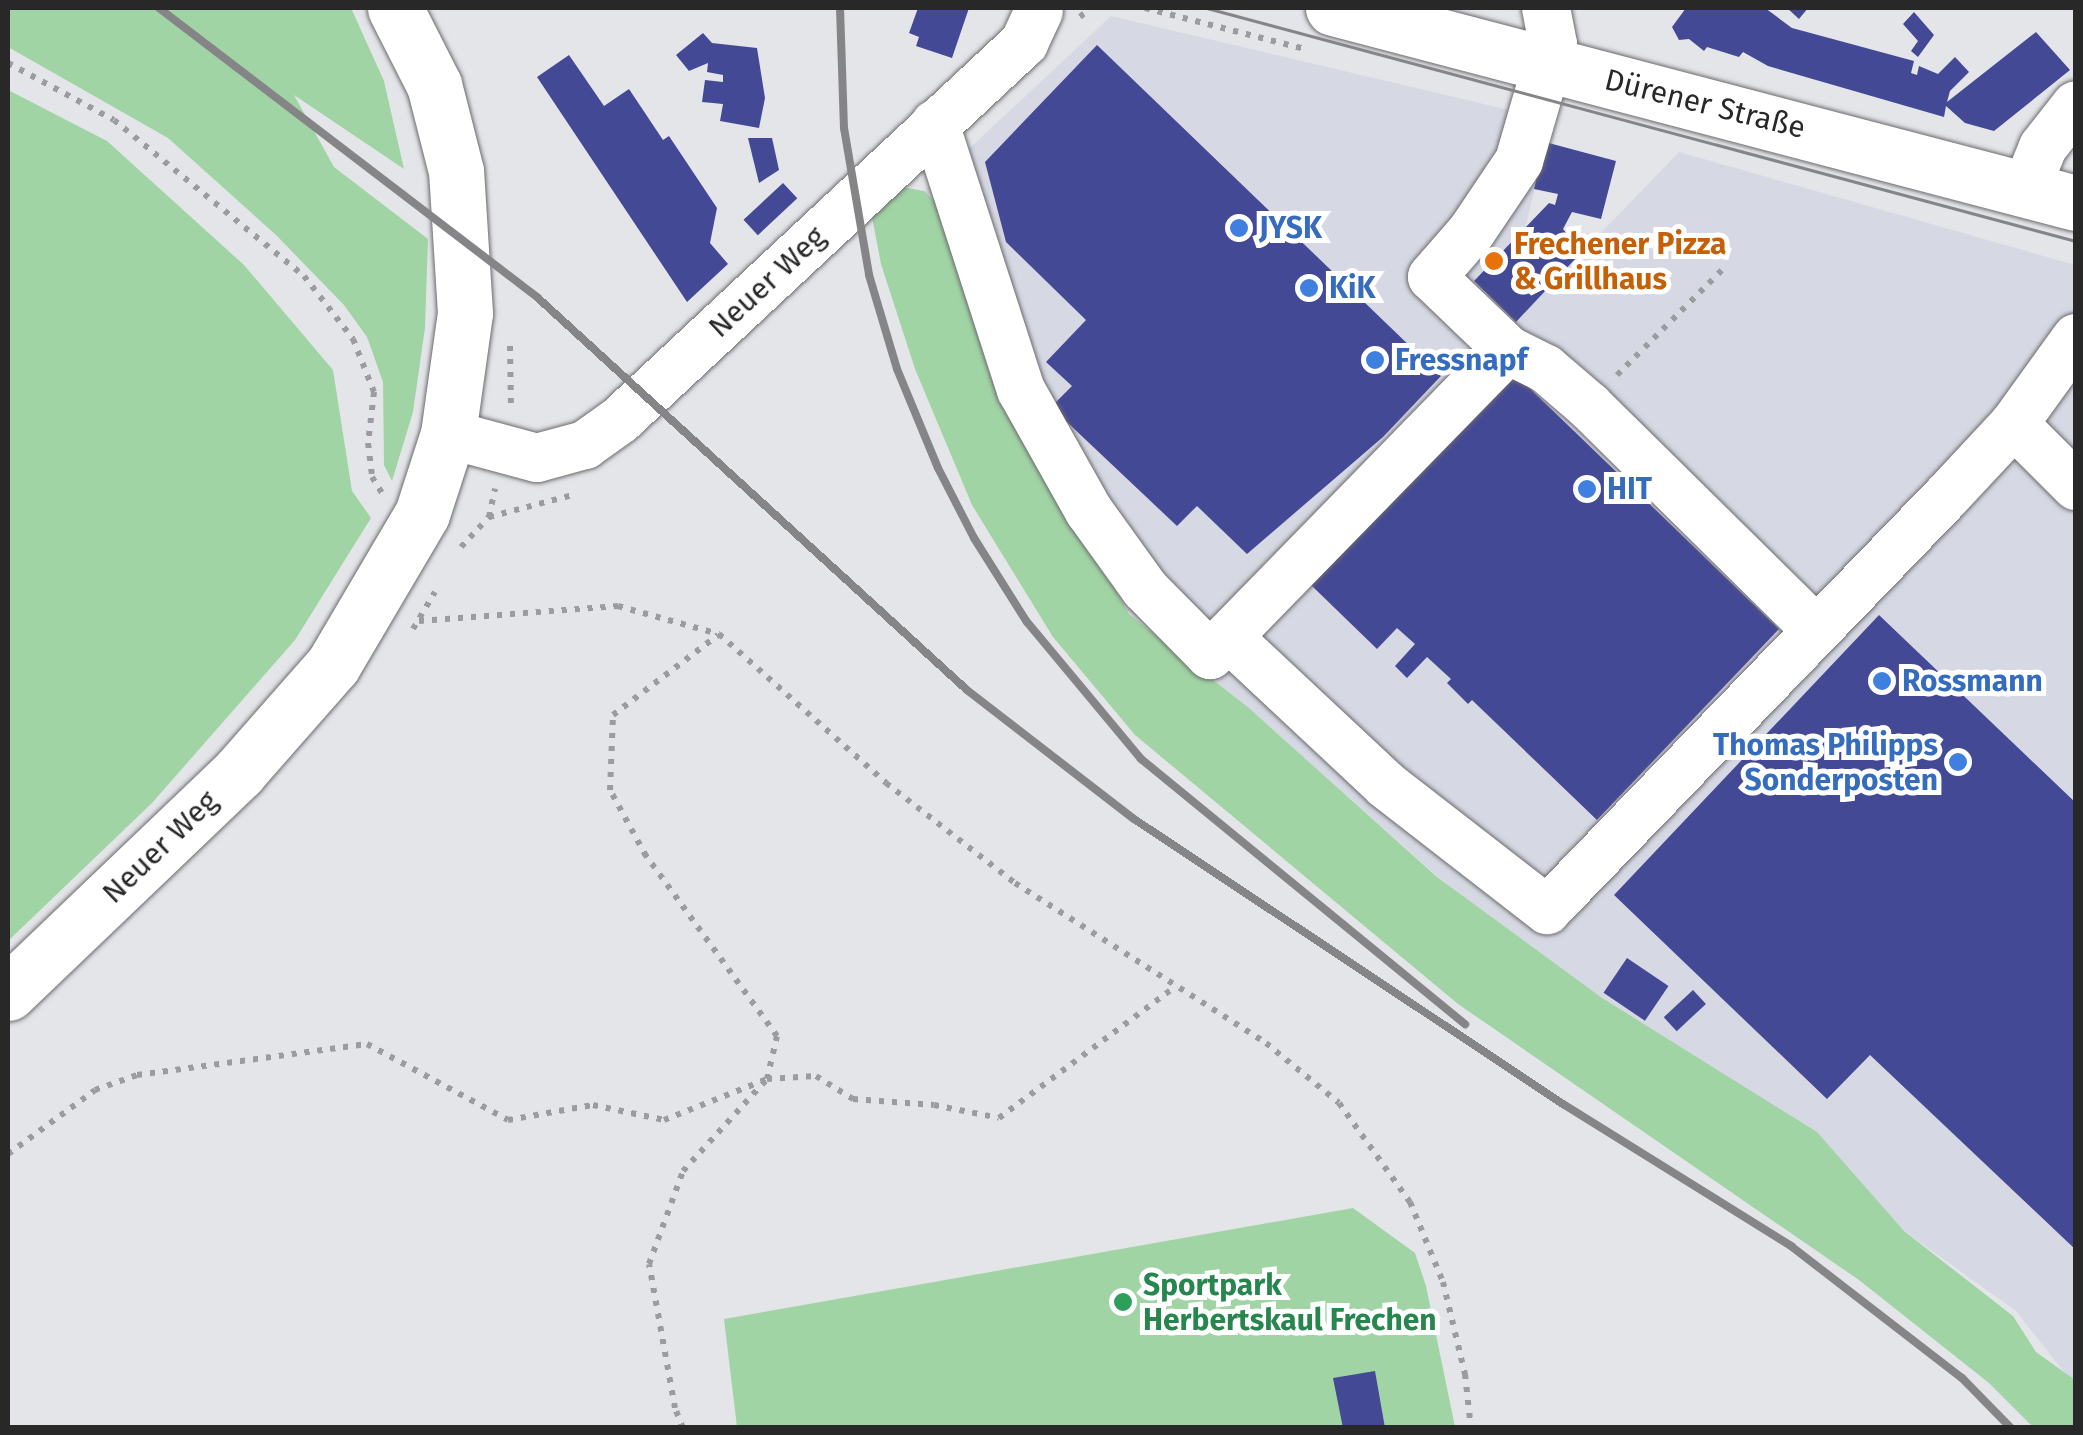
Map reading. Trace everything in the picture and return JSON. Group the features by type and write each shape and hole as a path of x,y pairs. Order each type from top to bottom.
{"main road":[{"name":"Neuer Weg","path":"8,993 239,772 333,665 422,514 448,434 465,314 456,171 434,84 396,8"},
{"name":"Dürener Straße","path":"1333,8 2051,196"}],"street":[{"path":"1546,8 1553,44 1520,161 1472,231 1432,277 1508,350 1546,369 1589,406 1815,629"},
{"name":"Neuer Weg","path":"448,434 536,458 585,445 620,420 935,124 1058,16"},
{"path":"2051,196 2057,123 2076,106"},
{"path":"935,124 1021,390 1089,511 1145,590 1210,655 1508,350"},
{"path":"1228,637 1386,785 1547,910 2014,424 2076,338"},
{"path":"2014,424 2076,486"}],"path":[{"path":"1058,16 1090,8"},
{"path":"8,63 114,120 304,276 353,338 374,392 368,443 378,490 422,514"},
{"path":"1589,406 1722,270"},
{"path":"453,560 489,517 567,498 581,487"},
{"path":"408,636 444,575"},
{"path":"418,621 618,606 718,634 886,783 1016,884 1266,1042 1339,1102 1410,1202 1443,1282 1465,1374 1471,1428"},
{"path":"683,1428 674,1408 649,1264 682,1171 767,1080 777,1036 646,856 610,790 613,715 718,634"},
{"path":"8,1154 95,1090 138,1075 367,1044 508,1120 593,1105 664,1120 767,1080 816,1076 853,1099 934,1105 999,1118 1176,986"}],"shaded area":[{"path":"1111,16 1551,120 1525,229 1516,321 1679,152 2075,265 2075,1386 2016,1311 1621,1028 1437,876 1249,708 1129,613 1057,484 941,207 924,191"}],"green space":[{"path":"8,8 351,8 384,81 404,169 294,95 334,167 428,239 425,328 413,412 392,481 384,465 383,382 367,337 344,305 276,235 168,138 8,47"},
{"path":"8,90 107,141 244,265 333,370 352,491 371,518 295,640 152,803 8,941"},
{"path":"902,187 924,191 941,207 1057,484 1129,614 1249,708 1437,877 1602,998 1817,1132 1904,1231 2013,1316 2036,1352 2075,1380 2075,1427 2033,1427 1989,1383 1859,1280 1458,1004 1135,735 1053,637 972,505 915,369 881,264 872,217"},
{"name":"Sportpark Herbertskaul Frechen","path":"1353,1208 1415,1253 1426,1286 1455,1427 737,1427 724,1319"}],"building":[{"path":"918,8 969,8 952,58 916,46 919,37 909,33"},
{"path":"1686,8 1765,8 1792,28 1914,61 1911,73 1917,75 1919,66 1938,74 1955,57 1969,72 1950,91 1947,102 2036,32 2070,70 1994,131 1965,123 1946,106 1944,117 1768,66 1743,52 1739,57 1707,47 1704,51 1689,39 1679,40 1672,27"},
{"path":"1787,8 1808,8 1799,19"},
{"path":"1914,12 1934,35 1918,57 1911,51 1918,41 1903,24"},
{"path":"703,33 712,43 757,48 765,98 759,128 720,121 723,104 702,102 705,80 723,82 723,75 707,72 708,63 689,71 676,55"},
{"path":"1097,45 1441,376 1383,437 1247,554 1197,506 1177,526 1051,407 1072,386 1046,362 1086,320 1006,242 985,162"},
{"path":"569,55 604,106 629,89 663,140 669,136 717,208 710,243 728,264 687,302 537,77"},
{"path":"748,138 772,138 779,170 759,183"},
{"path":"1545,142 1616,161 1601,219 1572,212 1562,240 1578,256 1516,322 1474,281 1549,203 1555,205 1558,194 1534,189"},
{"path":"783,183 797,198 758,235 744,220"},
{"path":"1514,373 1779,629 1597,820 1472,700 1468,704 1447,683 1451,679 1427,657 1407,678 1395,666 1415,644 1397,628 1377,649 1311,585"},
{"path":"1879,615 2076,803 2076,1250 1870,1055 1827,1099 1614,895"},
{"path":"1627,958 1668,986 1645,1021 1604,993"},
{"path":"1693,990 1706,1004 1677,1031 1664,1017"},
{"path":"1375,1371 1385,1428 1343,1428 1333,1378"}],"tram line":[{"path":"1207,8 2076,241"}],"railway":[{"path":"159,8 538,298 967,690 1134,819 1563,1104 1791,1246 1962,1378 2011,1428"},
{"path":"840,8 844,128 869,275 897,369 938,468 974,538 1027,622 1141,759 1465,1024"}],"place":[{"name":"JYSK","path":"1239,228"},
{"name":"Frechener Pizza & Grillhaus","path":"1494,261"},
{"name":"KiK","path":"1309,288"},
{"name":"Fressnapf","path":"1375,360"},
{"name":"HIT","path":"1587,489"},
{"name":"Rossmann","path":"1882,681"},
{"name":"Thomas Philipps Sonderposten","path":"1958,762"},
{"name":"Sportpark Herbertskaul Frechen","path":"1123,1302"}]}
